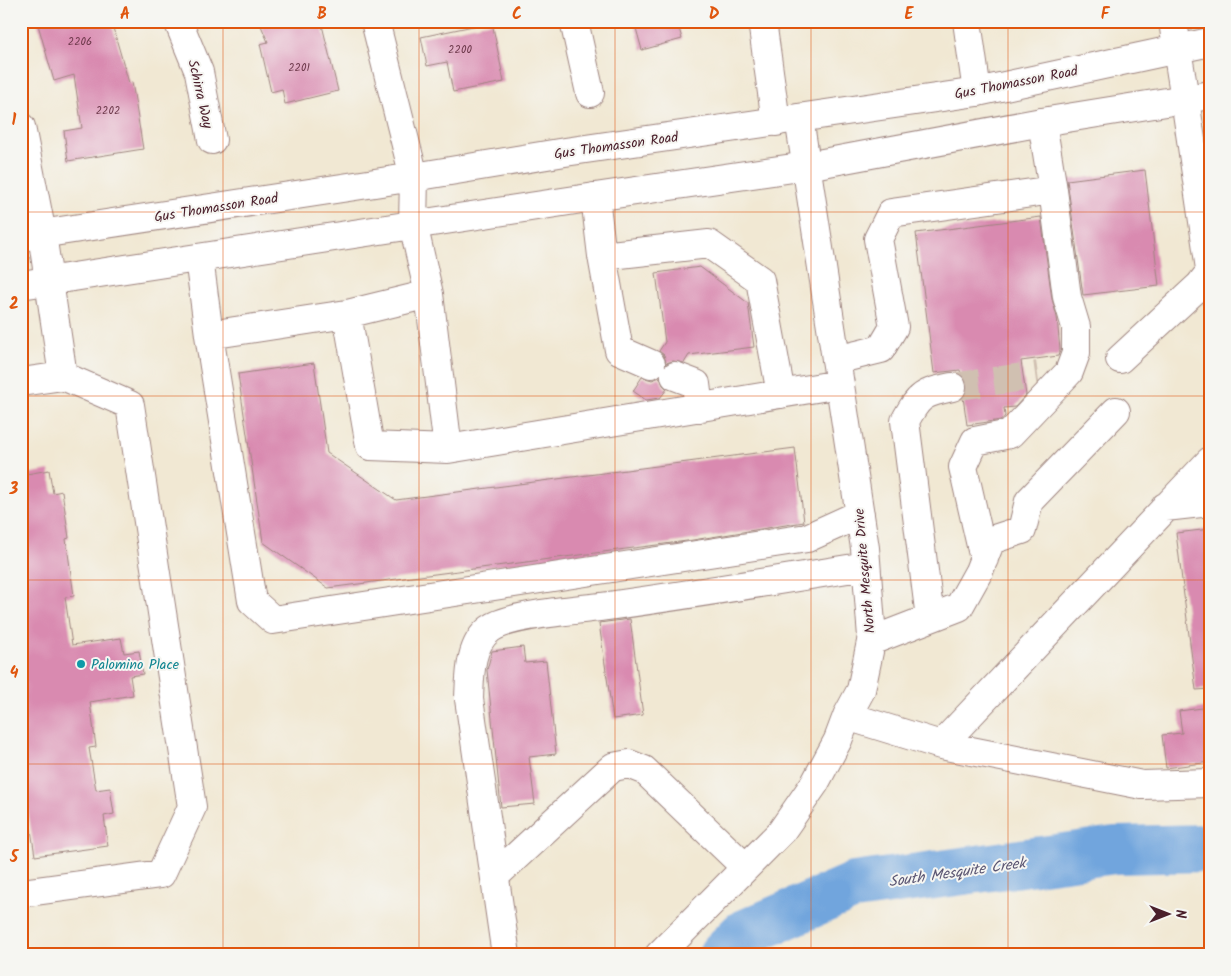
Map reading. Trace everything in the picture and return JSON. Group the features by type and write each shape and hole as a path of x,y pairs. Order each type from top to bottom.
{"main road":[{"name":"Schirra Way","path":"178,21 199,72 212,140"},
{"path":"374,21 414,177 413,224 429,294 448,449"},
{"path":"574,21 590,93"},
{"name":"North Mesquite Drive","path":"659,955 780,832 815,783 838,740 847,716 861,690 871,641 872,626 860,514 807,166 788,120 762,21"},
{"path":"967,21 977,92"},
{"path":"1120,359 1207,281 1198,97 1177,49 1173,21"},
{"name":"Gus Thomasson Road","path":"32,236 565,152 977,92 1210,42"},
{"path":"21,285 413,224 807,166 1042,122 1198,97"},
{"path":"984,559 963,467 975,440 1010,434 1069,372 1076,352 1076,327 1067,297 1042,122"},
{"path":"21,127 32,236 48,280 63,376"},
{"path":"347,314 370,446 448,449 780,394 838,372 881,349 894,327 878,239 891,213 1053,190"},
{"path":"594,197 602,256 619,350 651,364"},
{"path":"602,256 709,244 760,280 780,394"},
{"path":"199,258 209,335 252,601 273,620 807,538 860,514"},
{"path":"209,335 347,314 429,294"},
{"path":"1038,375 1071,368"},
{"path":"21,382 63,376 130,404 192,807 161,874 21,894"},
{"path":"676,376 696,384 699,408"},
{"path":"930,618 904,420 916,402 931,392 952,388"},
{"path":"871,641 959,607 979,571 991,540 1022,530 1029,502 1116,411"},
{"path":"942,745 1210,461"},
{"path":"1165,507 1210,502"},
{"path":"506,955 469,699 470,673 476,644 489,630 503,622 518,618 609,606 866,566"},
{"path":"847,716 942,745 1142,785 1210,782"},
{"path":"495,876 614,767 629,764 644,770 745,867"}],"green space":[{"path":"1087,950 1088,955 1020,955"}],"building":[{"path":"37,21 111,21 129,83 132,82 143,149 68,161 64,131 82,128 74,75 54,81"},
{"path":"259,21 321,21 338,91 285,104 282,89 271,92 260,44 268,42"},
{"path":"634,21 677,21 682,39 642,50"},
{"path":"492,22 504,82 453,92 447,62 427,66 421,37"},
{"path":"1145,170 1159,286 1083,295 1067,180"},
{"path":"1041,217 1052,299 1057,317 1060,350 1058,356 1021,361 1026,395 1015,407 1004,408 1005,416 1002,420 967,425 963,397 967,391 967,384 960,370 934,373 916,233"},
{"path":"700,267 748,303 754,347 689,355 684,363 673,361 666,363 664,355 659,351 665,342 656,273"},
{"path":"314,363 327,453 396,500 795,448 804,522 687,541 328,588 263,542 238,374"},
{"path":"642,377 652,380 660,377 667,389 660,398 646,400 633,391"},
{"name":"Palomino Place","path":"49,470 53,493 62,491 69,538 66,539 74,596 65,597 72,645 121,638 124,653 139,651 143,674 130,676 133,695 90,702 96,747 89,748 96,790 110,788 114,814 104,816 108,846 35,856 21,764 21,475"},
{"path":"1210,529 1210,689 1196,690 1176,533"},
{"path":"630,619 643,715 613,719 599,623"},
{"path":"523,647 525,663 546,661 556,754 529,757 535,804 501,807 487,670 492,651"},
{"path":"1210,707 1210,762 1166,768 1162,735 1182,733 1179,711"}],"waterway":[{"name":"South Mesquite Creek","path":"722,955 743,934 854,886 1115,850 1210,848"}],"tunnel":[{"path":"952,387 1038,375"}],"place":[{"name":"Palomino Place","path":"81,664"}]}
